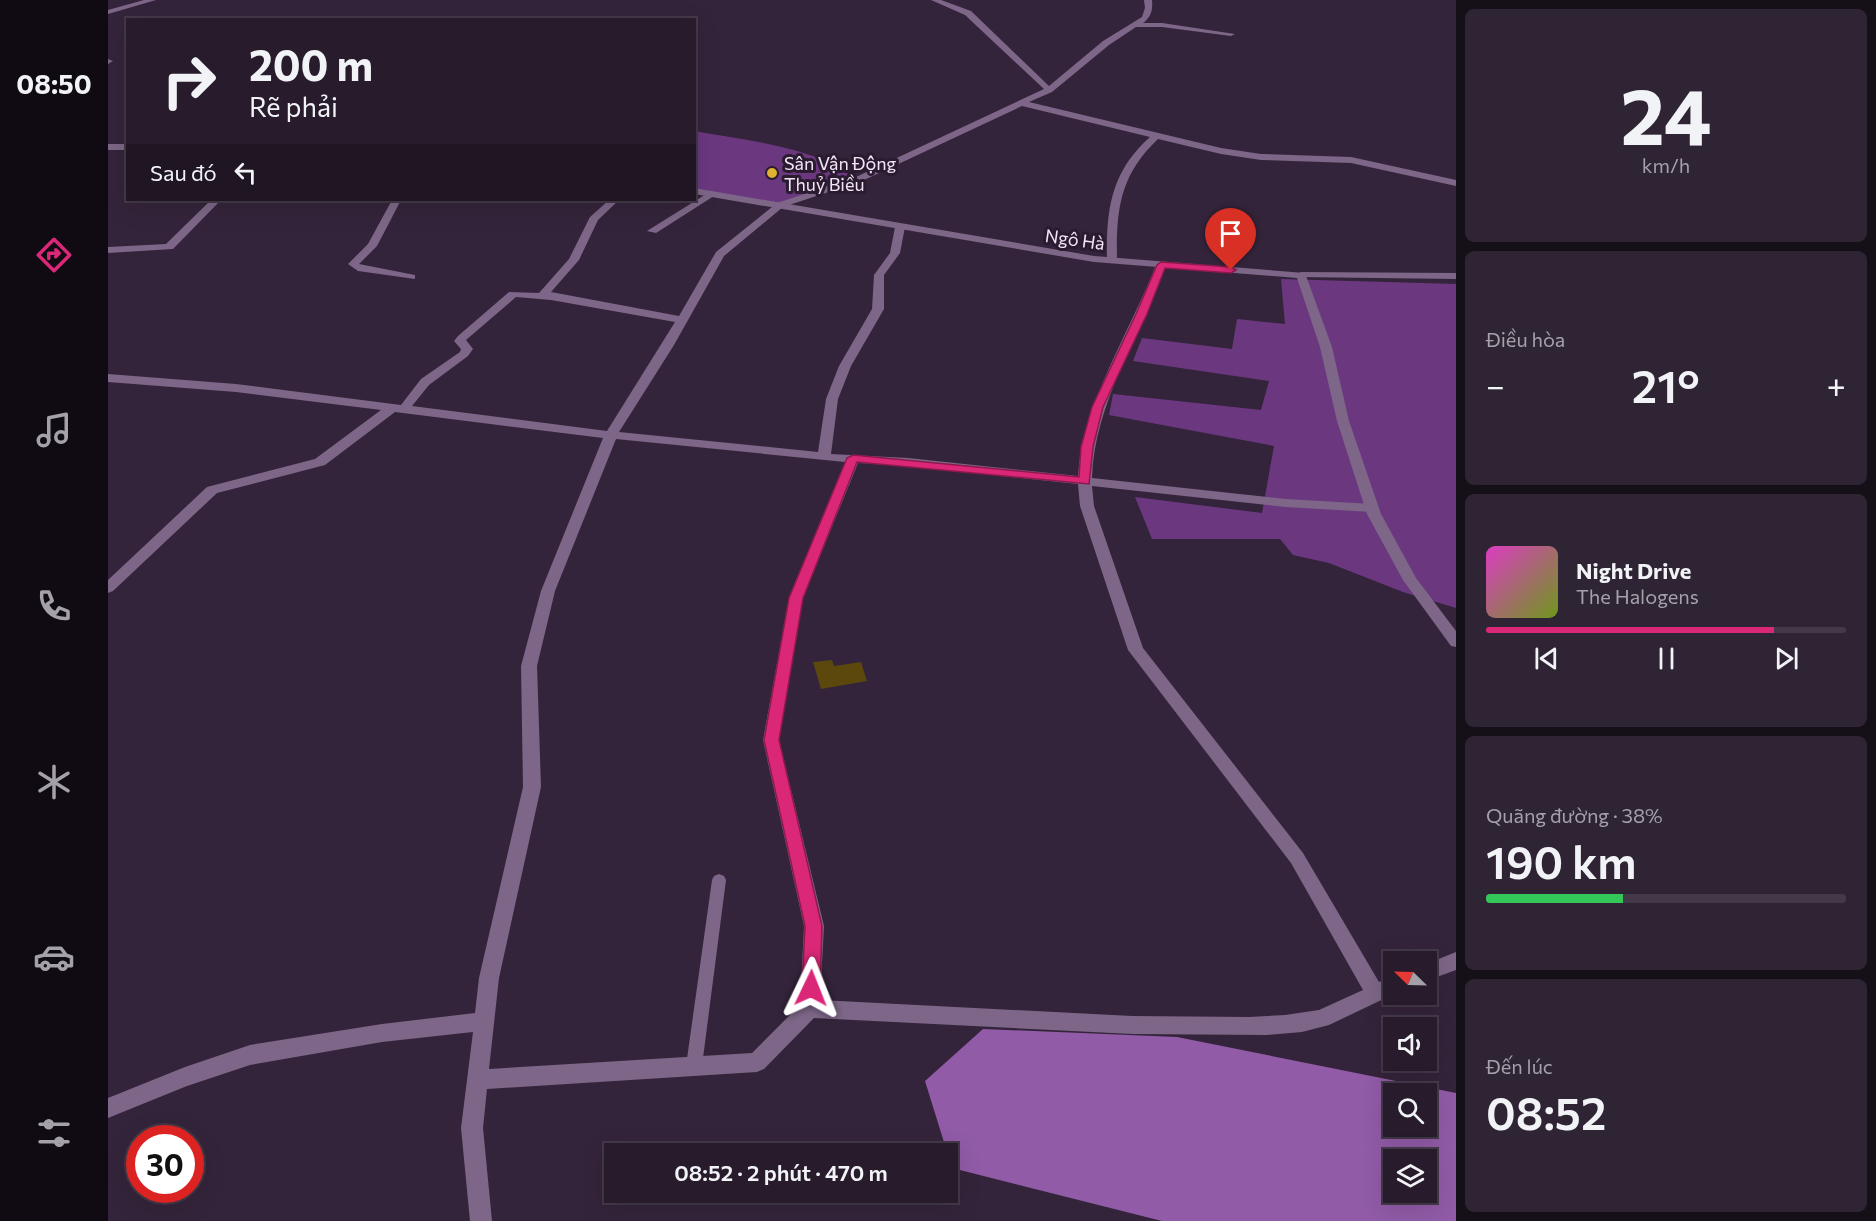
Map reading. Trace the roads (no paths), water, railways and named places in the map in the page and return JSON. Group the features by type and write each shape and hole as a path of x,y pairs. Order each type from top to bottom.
{"street":[{"path":"108,12 152,0"},
{"path":"935,0 968,13 1049,90"},
{"path":"481,1221 472,1128 489,978 532,787 529,666 548,591 611,435 683,320 720,254 780,205 859,179 1049,90 1106,44 1136,25 1148,13 1148,0"},
{"path":"1136,25 1162,25 1231,34"},
{"path":"1022,103 1155,137 1221,151 1261,157 1351,160 1456,183"},
{"path":"1112,260 1110,222 1120,181 1128,164 1155,137"},
{"path":"108,147 126,147"},
{"name":"Ngô Hà","path":"696,191 900,227 1112,260 1301,275 1456,276"},
{"path":"652,231 711,194"},
{"path":"108,249 169,248 215,201"},
{"path":"395,201 372,246 354,264 358,268 411,277"},
{"path":"551,297 544,293 546,289 574,260 594,219 613,201"},
{"path":"824,457 832,399 845,366 878,309 879,276 895,253 900,227"},
{"path":"1161,265 1142,314 1098,407 1087,447 1085,495 1089,515 1136,650 1297,858 1383,987"},
{"path":"1301,275 1326,347 1342,421 1372,508 1410,580 1456,642"},
{"path":"108,588 212,490 320,462 399,408 425,382 464,354 467,349 460,341 462,338 513,294 551,297 683,320"},
{"path":"108,378 236,388 611,435 824,457 1085,481 1286,503 1372,508"},
{"path":"477,1080 757,1062 810,1009 813,926 771,740 796,598 853,458"},
{"path":"1437,969 1456,962"},
{"path":"810,1009 1045,1022 1258,1027 1318,1019 1383,990"},
{"path":"108,1108 185,1077 250,1055 382,1033 484,1021"}],"lane":[{"path":"694,1066 719,880"}],"place":[{"name":"Sân Vận Động Thuỷ Biều","path":"772,173"}]}
